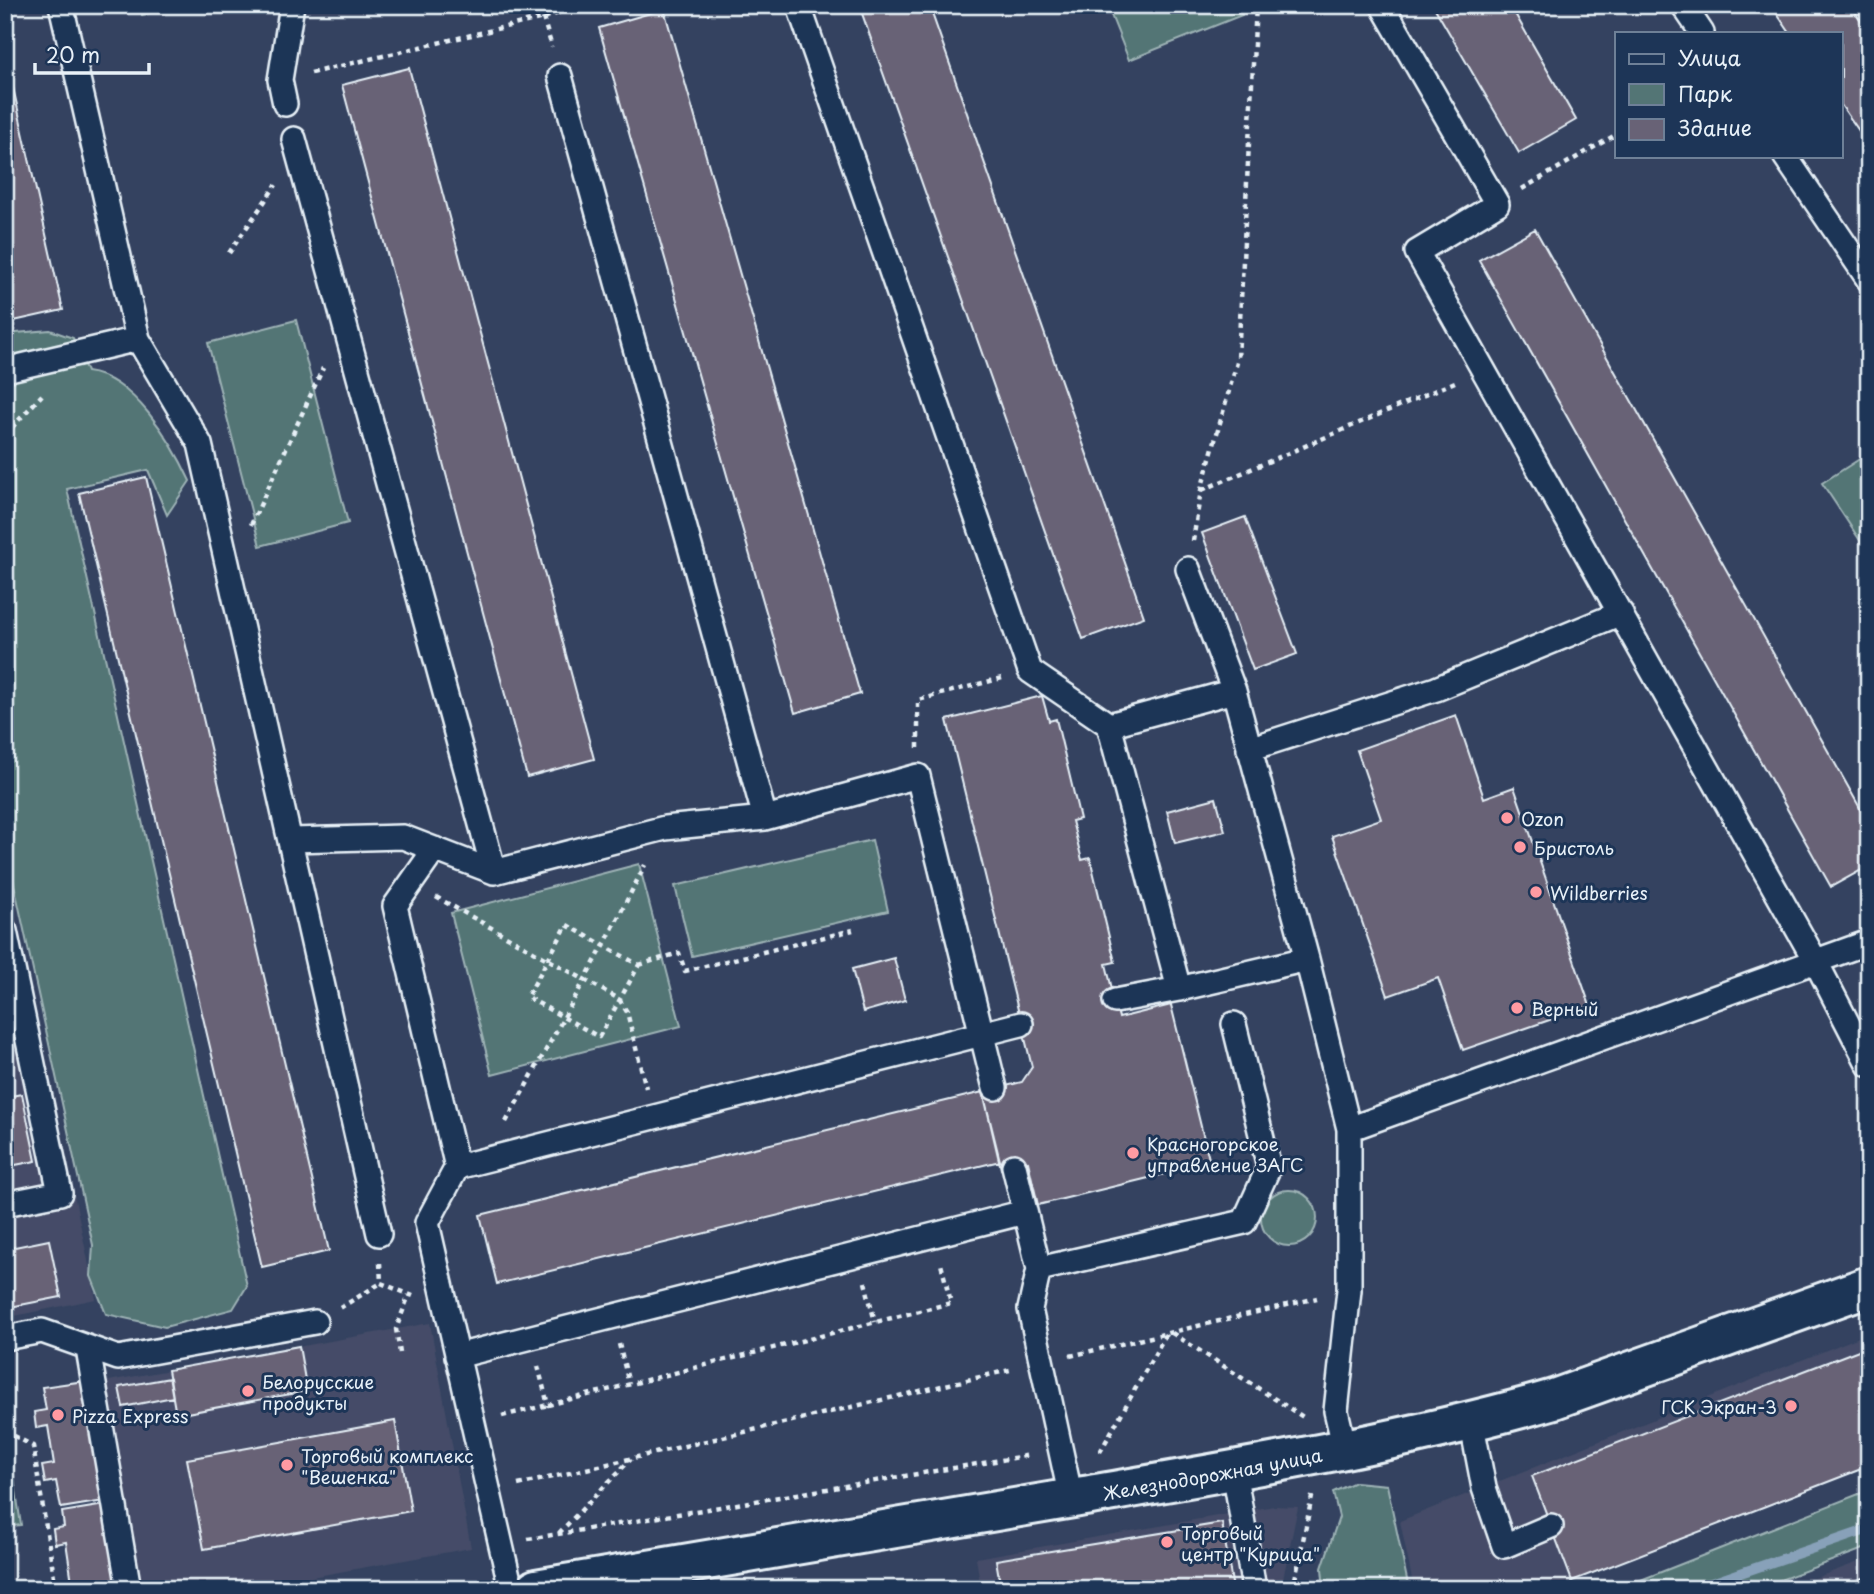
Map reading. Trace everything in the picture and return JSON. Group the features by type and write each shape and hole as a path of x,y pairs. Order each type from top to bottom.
{"street":[{"name":"Железнодорожная улица","path":"536,1589 881,1533 1345,1450 1554,1399 1869,1286"}],"lane":[{"path":"61,5 138,339 200,444 379,1234"},
{"path":"285,104 280,80 292,5"},
{"path":"1382,5 1497,204 1417,252 1816,962 1869,1065"},
{"path":"1683,5 1701,32"},
{"path":"801,12 1030,671 1109,725 1179,989"},
{"path":"560,76 765,818"},
{"path":"296,146 494,872"},
{"path":"1786,158 1869,280"},
{"path":"5,370 138,339"},
{"path":"1188,569 1234,691 1307,959 1349,1129 1349,1290 1336,1411 1345,1450"},
{"path":"1249,749 1436,689 1621,613"},
{"path":"1109,725 1234,691"},
{"path":"291,840 403,836 494,872 664,828 765,818 918,776 995,1088"},
{"path":"435,849 395,906 457,1167 427,1223 511,1589"},
{"path":"5,931 60,1193 5,1204"},
{"path":"1349,1129 1869,942"},
{"path":"1115,1001 1307,959"},
{"path":"457,1167 1021,1024"},
{"path":"1039,1269 1244,1222 1269,1167 1234,1024"},
{"path":"1014,1166 1039,1269 1030,1309 1071,1499"},
{"path":"457,1356 1025,1212"},
{"path":"5,1338 42,1331 118,1358 315,1322"},
{"path":"88,1349 129,1589"},
{"path":"1471,1420 1484,1488 1504,1546 1551,1526"},
{"path":"1234,1470 1254,1589"}],"path":[{"path":"280,80 543,18 586,5"},
{"path":"1188,569 1201,490 1238,359 1256,5"},
{"path":"1497,204 1615,135"},
{"path":"229,253 296,146"},
{"path":"224,550 243,542 332,349 350,345"},
{"path":"1201,490 1483,370"},
{"path":"918,776 918,699 1030,671"},
{"path":"485,1159 604,945 664,828"},
{"path":"411,883 619,999 627,1012 653,1117"},
{"path":"639,965 567,925 527,997 599,1037 639,965 679,953 685,971 853,930"},
{"path":"473,1423 951,1303 934,1236"},
{"path":"858,1255 875,1322"},
{"path":"315,1322 381,1283"},
{"path":"489,1492 1349,1290"},
{"path":"400,1353 396,1329 409,1295"},
{"path":"613,1318 629,1384"},
{"path":"1169,1333 1303,1417"},
{"path":"1100,1452 1169,1333"},
{"path":"531,1338 548,1405"},
{"path":"5,1431 33,1447 56,1589"},
{"path":"501,1543 1030,1454 1062,1460"},
{"path":"558,1534 632,1458"},
{"path":"1293,1589 1314,1489"}],"shaded area":[{"path":"5,866 96,1299 5,1318"},
{"name":"Торговый комплекс \"Вешенка\"","path":"430,1323 471,1548 246,1589 141,1589 103,1382"},
{"name":"ГСК Экран-3","path":"1869,1333 1869,1466 1551,1589 1414,1589 1400,1521"},
{"name":"Торговый центр \"Курица\"","path":"1274,1506 1298,1507 1281,1589 981,1589 976,1558"},
{"path":"1869,1558 1869,1589 1786,1589"}],"green space":[{"path":"140,5 180,5 142,15"},
{"path":"1107,5 1238,5 1242,15 1129,60"},
{"path":"296,320 348,523 260,546 208,343"},
{"path":"50,330 73,338 87,372 104,377 135,398 162,431 190,481 167,515 148,470 67,489 247,1286 233,1309 165,1327 106,1314 91,1276 93,1245 5,843 5,334"},
{"path":"1869,453 1869,554 1822,483"},
{"path":"872,840 888,911 692,956 675,886"},
{"path":"639,864 681,1026 492,1075 451,913"},
{"path":"1283,1190 1295,1190 1309,1198 1317,1212 1315,1229 1309,1238 1295,1246 1283,1246 1266,1234 1261,1224 1261,1212 1273,1195"},
{"path":"5,1456 11,1458 21,1525 5,1527"},
{"path":"1355,1482 1387,1485 1409,1589 1324,1589 1322,1568 1339,1517 1333,1492"},
{"path":"1869,1490 1869,1547 1756,1589 1618,1589"}],"building":[{"path":"859,5 929,5 1144,617 1083,639"},
{"path":"1433,5 1510,5 1576,120 1519,153"},
{"path":"1771,5 1850,5 1869,32 1869,145 1842,106 1842,32 1789,32"},
{"path":"664,9 860,694 795,713 599,28"},
{"path":"5,52 63,310 5,323"},
{"path":"409,68 594,759 527,777 342,85"},
{"path":"1535,229 1869,824 1869,866 1831,887 1479,260"},
{"path":"146,477 329,1251 262,1267 79,493"},
{"path":"1245,517 1297,654 1253,670 1202,533"},
{"path":"1042,696 1049,721 1056,719 1080,819 1072,821 1082,860 1090,858 1115,962 1106,964 1119,1018 1171,1005 1210,1163 1038,1205 1028,1162 1001,1169 983,1092 1022,1082 1032,1067 947,720"},
{"path":"1456,715 1484,798 1514,787 1590,1006 1463,1050 1438,978 1388,996 1332,836 1381,819 1357,750"},
{"path":"1216,798 1225,831 1175,843 1167,811"},
{"path":"894,958 905,1000 863,1012 852,969"},
{"path":"983,1092 1000,1161 497,1284 480,1215"},
{"path":"22,1094 36,1161 5,1167 5,1097"},
{"path":"49,1240 61,1297 5,1308 5,1249"},
{"path":"299,1346 307,1391 176,1415 168,1370"},
{"name":"ГСК Экран-3","path":"1869,1346 1869,1466 1572,1581 1532,1476"},
{"path":"170,1378 173,1397 123,1407 119,1387"},
{"path":"85,1381 104,1501 61,1508 56,1481 45,1483 42,1466 54,1464 48,1426 36,1428 34,1412 46,1410 42,1387"},
{"path":"395,1421 411,1511 204,1549 187,1459"},
{"path":"105,1505 117,1589 73,1589 66,1542 55,1544 53,1529 64,1527 62,1512"},
{"name":"Торговый центр \"Курица\"","path":"1222,1523 1233,1589 1001,1589 996,1560"}],"waterway":[{"path":"1694,1589 1869,1529"}],"railway":[{"path":"1843,1589 1869,1579"}],"place":[{"name":"Ozon","path":"1507,818"},
{"name":"Бристоль","path":"1520,847"},
{"name":"Wildberries","path":"1536,892"},
{"name":"Верный","path":"1517,1008"},
{"name":"Красногорское управление ЗАГС","path":"1133,1153"},
{"name":"Белорусские продукты","path":"248,1391"},
{"name":"ГСК Экран-3","path":"1791,1406"},
{"name":"Pizza Express","path":"58,1415"},
{"name":"Торговый комплекс \"Вешенка\"","path":"287,1465"},
{"name":"Торговый центр \"Курица\"","path":"1167,1542"}]}
